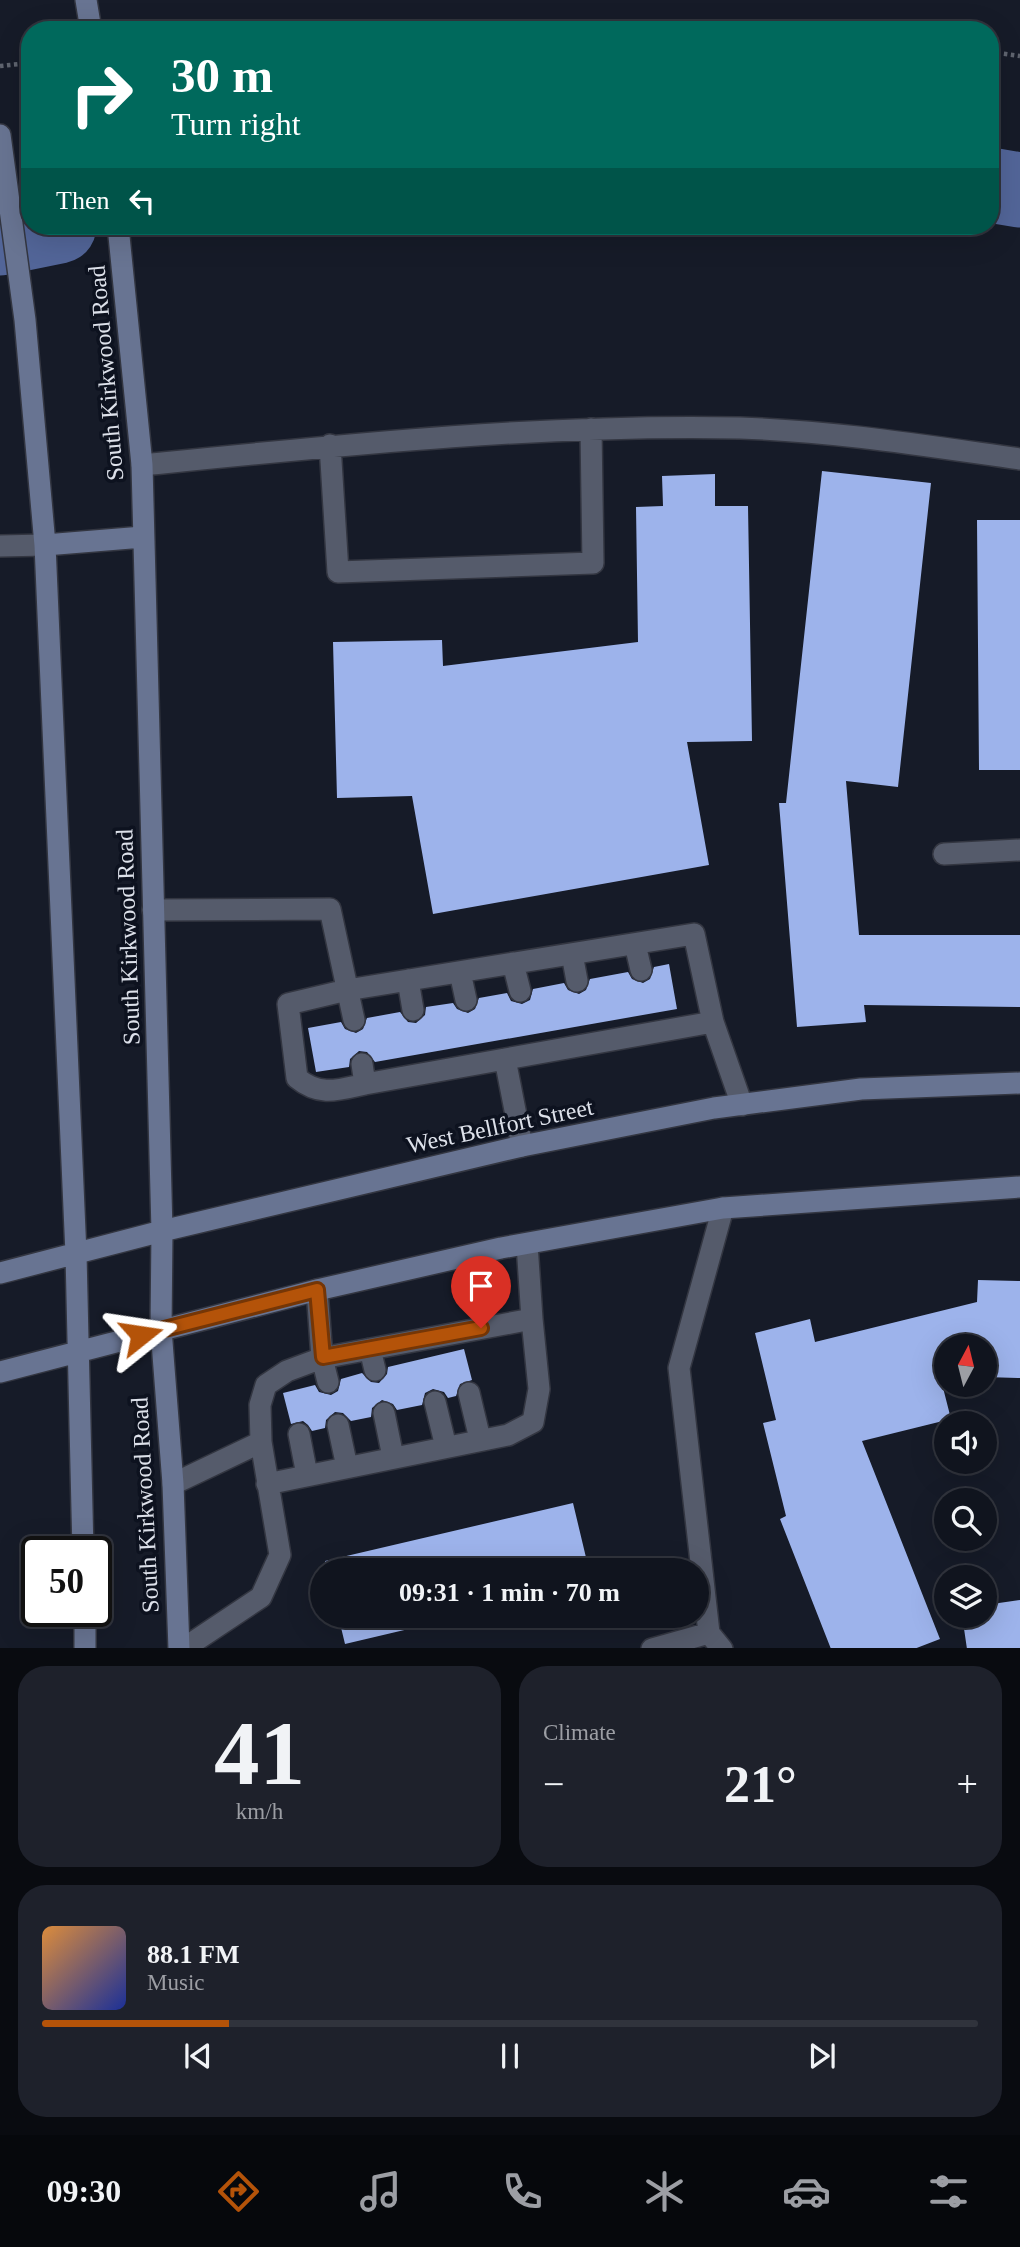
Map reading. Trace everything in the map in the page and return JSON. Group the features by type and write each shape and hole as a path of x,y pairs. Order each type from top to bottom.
{"main road":[{"path":"86,0 90,21"},
{"path":"0,135 25,320 45,545 76,1254 83,1536"},
{"name":"South Kirkwood Road","path":"119,235 142,465 162,1231 161,1329 173,1483 181,1648"},
{"path":"45,545 143,537"},
{"name":"West Bellfort Street","path":"0,1273 162,1231 522,1146 742,1105 861,1089 1020,1083"},
{"path":"0,1372 317,1290 527,1244 723,1208 1020,1187"},
{"path":"85,1627 85,1648"}],"lane":[{"path":"142,465 330,445 591,429 741,429 846,435 1020,459"},
{"path":"330,445 338,572 593,563 591,429"},
{"path":"0,546 45,545"},
{"path":"944,854 1020,850"},
{"path":"153,910 330,909 354,1020"},
{"path":"713,1022 650,1023 530,1045 505,1059 477,1054 363,1074 330,1091 309,1087 297,1078 288,1004 347,990 694,934 713,1022 742,1105"},
{"path":"635,944 641,970"},
{"path":"572,954 578,981"},
{"path":"513,963 520,991"},
{"path":"460,972 466,1000"},
{"path":"408,981 413,1010"},
{"path":"505,1059 522,1146"},
{"path":"652,1648 715,1641 679,1368 723,1208"},
{"path":"267,1484 508,1435 533,1422 539,1389 527,1244"},
{"path":"317,1290 328,1382"},
{"path":"181,1648 261,1597 280,1555 261,1442 260,1405 267,1385 289,1381 323,1357 370,1349 423,1349 532,1320"},
{"path":"370,1349 375,1370"},
{"path":"469,1393 480,1439"},
{"path":"435,1402 446,1447"},
{"path":"384,1413 393,1457"},
{"path":"338,1424 347,1467"},
{"path":"299,1434 307,1475"},
{"path":"173,1483 261,1442"}],"path":[{"path":"999,53 1020,56"},
{"path":"0,66 21,64"}],"building":[{"path":"822,471 931,483 898,787 846,781 859,935 1020,935 1020,1007 864,1005 866,1022 797,1027 779,803 786,803"},
{"path":"715,474 715,506 748,506 752,741 687,742 709,865 433,914 412,796 337,798 333,642 442,640 443,666 638,642 636,507 663,506 662,476"},
{"path":"977,520 1020,520 1020,770 979,770"},
{"path":"669,964 677,1009 375,1062 367,1052 359,1051 350,1059 349,1067 316,1072 308,1028 341,1022 345,1029 356,1033 363,1029 367,1018 400,1012 408,1022 416,1023 425,1015 426,1007 453,1003 457,1009 468,1013 475,1009 479,998 507,993 511,1001 522,1004 530,1000 533,989 564,983 568,990 579,994 586,990 590,979 628,972 632,979 643,983 650,979 654,967"},
{"path":"978,1280 1020,1281 1020,1378 998,1377 998,1334 934,1334 934,1397 945,1397 949,1411 934,1411 934,1423 862,1441 940,1639 917,1648 831,1648 780,1519 786,1516 763,1423 776,1420 755,1333 810,1319 815,1342 977,1302"},
{"path":"464,1349 472,1380 460,1384 456,1396 448,1398 444,1392 433,1389 425,1393 422,1405 397,1410 393,1404 382,1400 372,1408 371,1417 351,1421 343,1413 335,1412 326,1420 325,1428 312,1431 303,1421 291,1424 283,1393 315,1385 319,1392 331,1395 338,1391 341,1379 362,1373 371,1382 379,1383 387,1374 388,1367"},
{"path":"573,1503 586,1558 338,1558"},
{"path":"1020,1600 1020,1648 967,1648 964,1628 997,1628 997,1603"},
{"path":"341,1628 413,1628 345,1644"}],"waterway":[{"path":"999,186 1020,190"},
{"path":"0,238 21,234"}],"route":[{"path":"141,1335 317,1290 323,1357 481,1328"}]}
